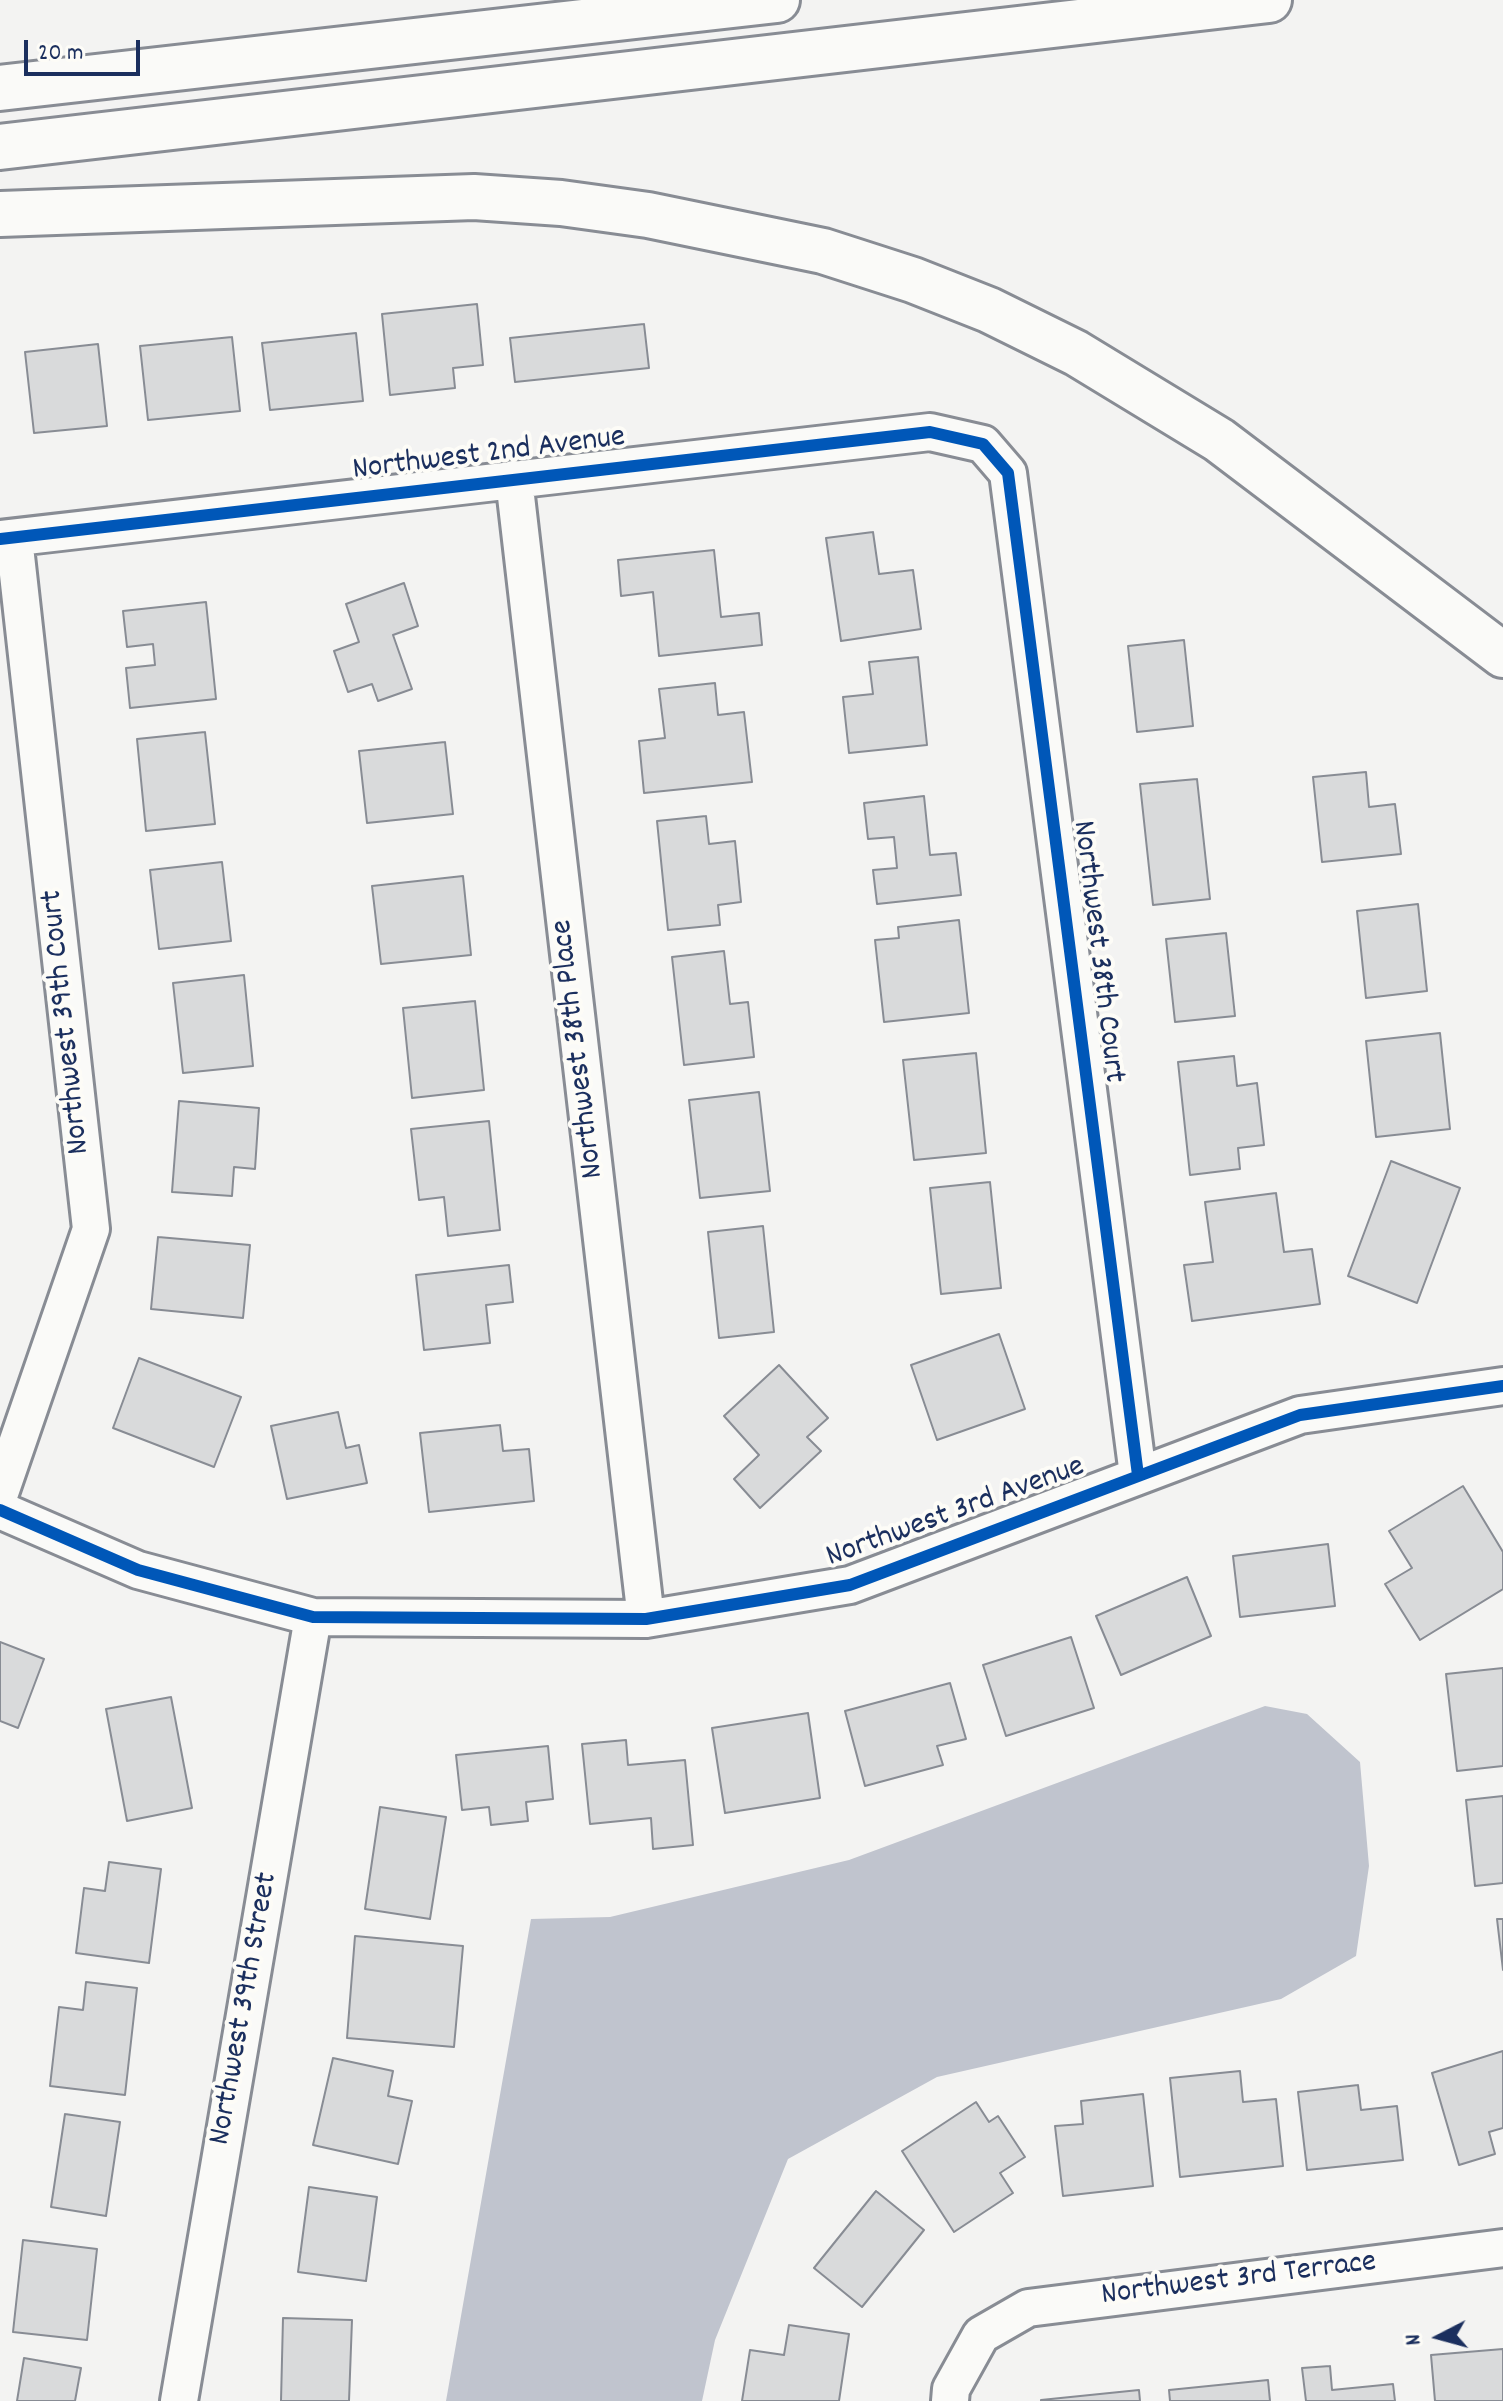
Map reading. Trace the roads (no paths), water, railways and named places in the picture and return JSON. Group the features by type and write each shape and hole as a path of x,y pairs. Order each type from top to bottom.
{"highway":[{"path":"0,88 777,0"},
{"path":"0,147 1269,0"},
{"path":"0,214 474,197 561,203 648,215 823,251 913,280 977,305 1076,353 1219,440 1503,655"}],"street":[{"name":"Northwest 2nd Avenue","path":"7,538 930,432 983,444"},
{"name":"Northwest 38th Court","path":"983,444 1008,473 1138,1475"},
{"name":"Northwest 38th Place","path":"514,479 646,1619"},
{"name":"Northwest 39th Court","path":"0,1493 91,1229 7,538"},
{"name":"Northwest 3rd Avenue","path":"0,1510 138,1570 313,1617 646,1619 850,1585 1300,1415 1503,1386"},
{"name":"Northwest 39th Street","path":"179,2401 313,1617"},
{"name":"Northwest 3rd Terrace","path":"950,2401 951,2389 981,2335 1028,2308 1503,2248"}]}
